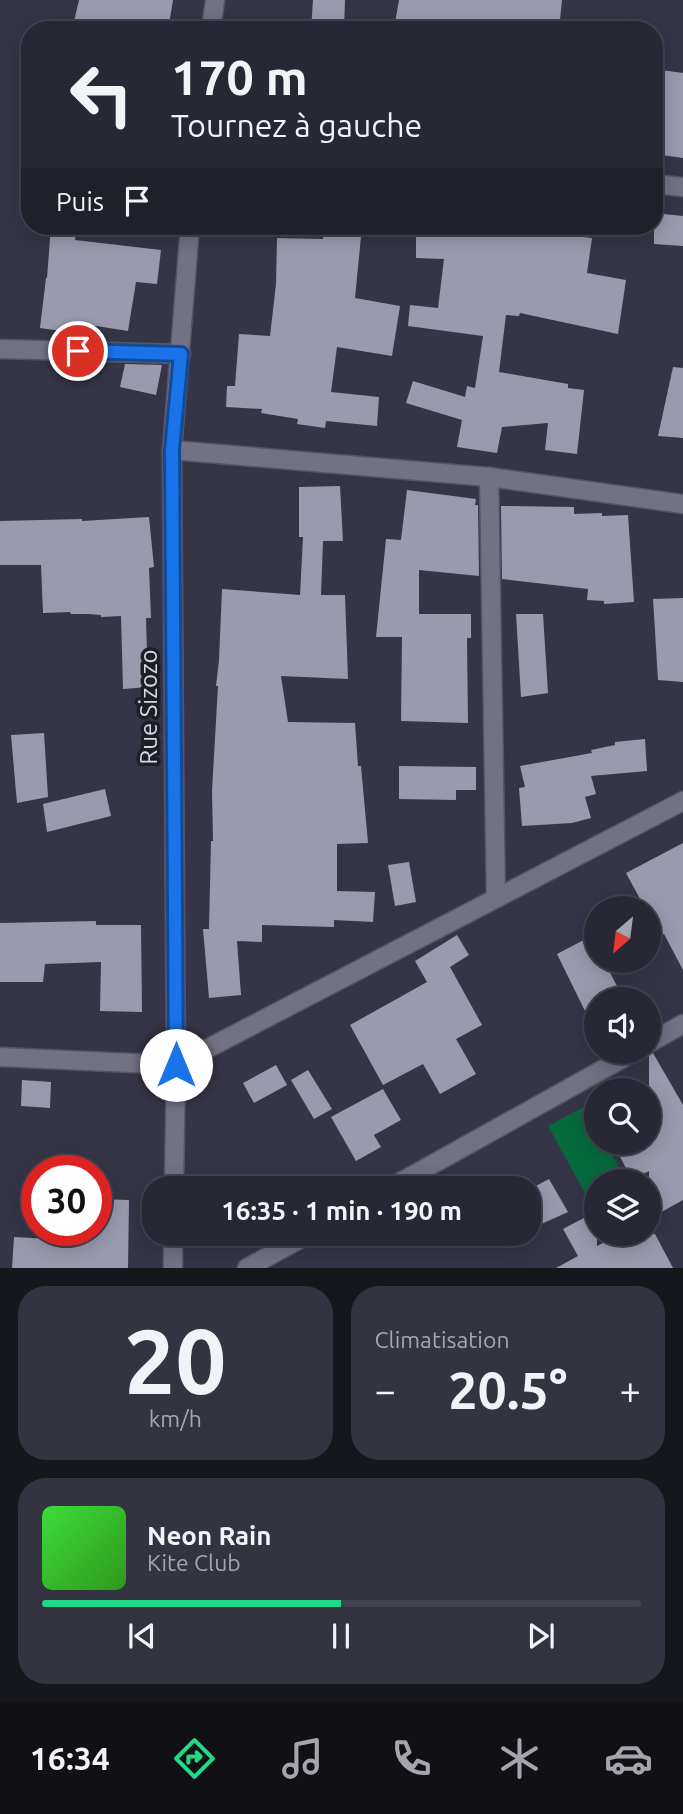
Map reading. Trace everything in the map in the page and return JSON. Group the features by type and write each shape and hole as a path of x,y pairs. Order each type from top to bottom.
{"street":[{"path":"212,21 215,0"},
{"path":"663,185 683,187"},
{"name":"Rue Sizozo","path":"174,1176 176,1065 172,450 189,235"},
{"path":"0,349 181,354"},
{"path":"172,450 489,477 683,503"},
{"path":"489,477 496,898"},
{"path":"0,1057 176,1065 683,802"},
{"path":"661,1036 683,1024"},
{"path":"412,1176 612,1064"},
{"path":"173,1246 173,1268"},
{"path":"247,1268 287,1246"}],"green space":[{"path":"584,1107 584,1155 612,1155 620,1169 584,1169 584,1191 548,1126"}],"building":[{"path":"79,0 173,0 170,21 74,21"},
{"path":"313,0 345,0 344,21 312,21"},
{"path":"399,0 562,0 560,21 395,21"},
{"path":"663,70 683,73 683,158 663,155"},
{"path":"663,214 683,216 683,246 654,244 654,235 663,235"},
{"path":"50,235 76,235 75,240 161,250 157,284 136,282 128,331 77,323 76,333 40,328"},
{"path":"324,235 361,235 355,298 400,306 392,356 337,347 331,392 379,397 377,426 326,421 325,428 297,424 298,419 261,413 262,409 226,407 227,386 235,386 239,334 270,336 276,284 277,238 323,239"},
{"path":"416,235 573,235 592,238 587,273 626,280 618,334 520,313 519,316 506,315 499,372 568,384 568,388 584,390 577,454 545,450 548,423 502,427 497,453 457,447 462,420 406,403 413,381 465,397 467,386 475,388 483,336 408,326 410,305 438,308 444,259 416,258"},
{"path":"125,364 162,365 156,395 120,387"},
{"path":"673,367 683,368 683,438 658,436"},
{"path":"340,486 343,541 323,541 321,595 345,595 348,679 281,676 288,722 355,723 368,843 337,844 337,891 375,892 373,922 334,920 334,927 262,925 262,942 237,941 241,995 209,998 203,929 209,929 216,686 222,589 300,595 303,537 299,537 299,487"},
{"path":"407,490 476,499 475,505 478,505 479,576 419,570 419,614 471,614 471,638 467,638 468,723 401,721 402,637 376,637 386,539 401,540"},
{"path":"501,506 574,507 574,514 628,515 634,602 604,604 604,601 587,600 588,589 502,579"},
{"path":"149,517 154,567 149,568 151,618 146,618 148,687 123,689 121,616 43,613 41,565 0,565 0,521 82,521"},
{"path":"683,598 683,682 658,680 653,599"},
{"path":"516,614 543,614 548,693 521,697"},
{"path":"44,733 48,797 17,803 11,735"},
{"path":"645,739 647,771 591,776 596,794 585,797 591,818 572,823 522,826 519,788 525,787 520,766 592,753 591,750 615,745 615,742"},
{"path":"399,766 476,767 476,790 456,790 456,800 399,799"},
{"path":"105,789 111,816 47,832 43,804"},
{"path":"683,843 683,970 664,934 662,935 662,896 638,896 626,873"},
{"path":"409,862 416,902 395,906 388,865"},
{"path":"96,921 96,925 141,925 142,1012 100,1011 101,962 45,964 43,982 0,982 0,923"},
{"path":"457,935 469,955 450,967 482,1025 456,1039 476,1074 440,1094 423,1064 383,1085 350,1025 427,982 415,961"},
{"path":"584,940 584,973 610,973 617,987 584,987 584,1009 557,954"},
{"path":"649,1064 659,1064 683,1105 683,1200 661,1212 661,1169 626,1169 619,1155 661,1155 661,1078 649,1078"},
{"path":"276,1065 287,1085 254,1103 243,1083"},
{"path":"308,1070 332,1109 314,1119 291,1080"},
{"path":"22,1080 51,1082 50,1108 21,1106"},
{"path":"383,1089 401,1120 374,1135 381,1147 356,1161 331,1117"},
{"path":"549,1179 568,1212 541,1224 541,1183"},
{"path":"112,1199 129,1200 128,1268 12,1268 14,1237 21,1237 21,1246 112,1246"},
{"path":"584,1218 584,1246 661,1245 673,1268 556,1268 578,1256 563,1229"}],"route":[{"path":"78,351 181,354 172,450 176,1065"}]}
